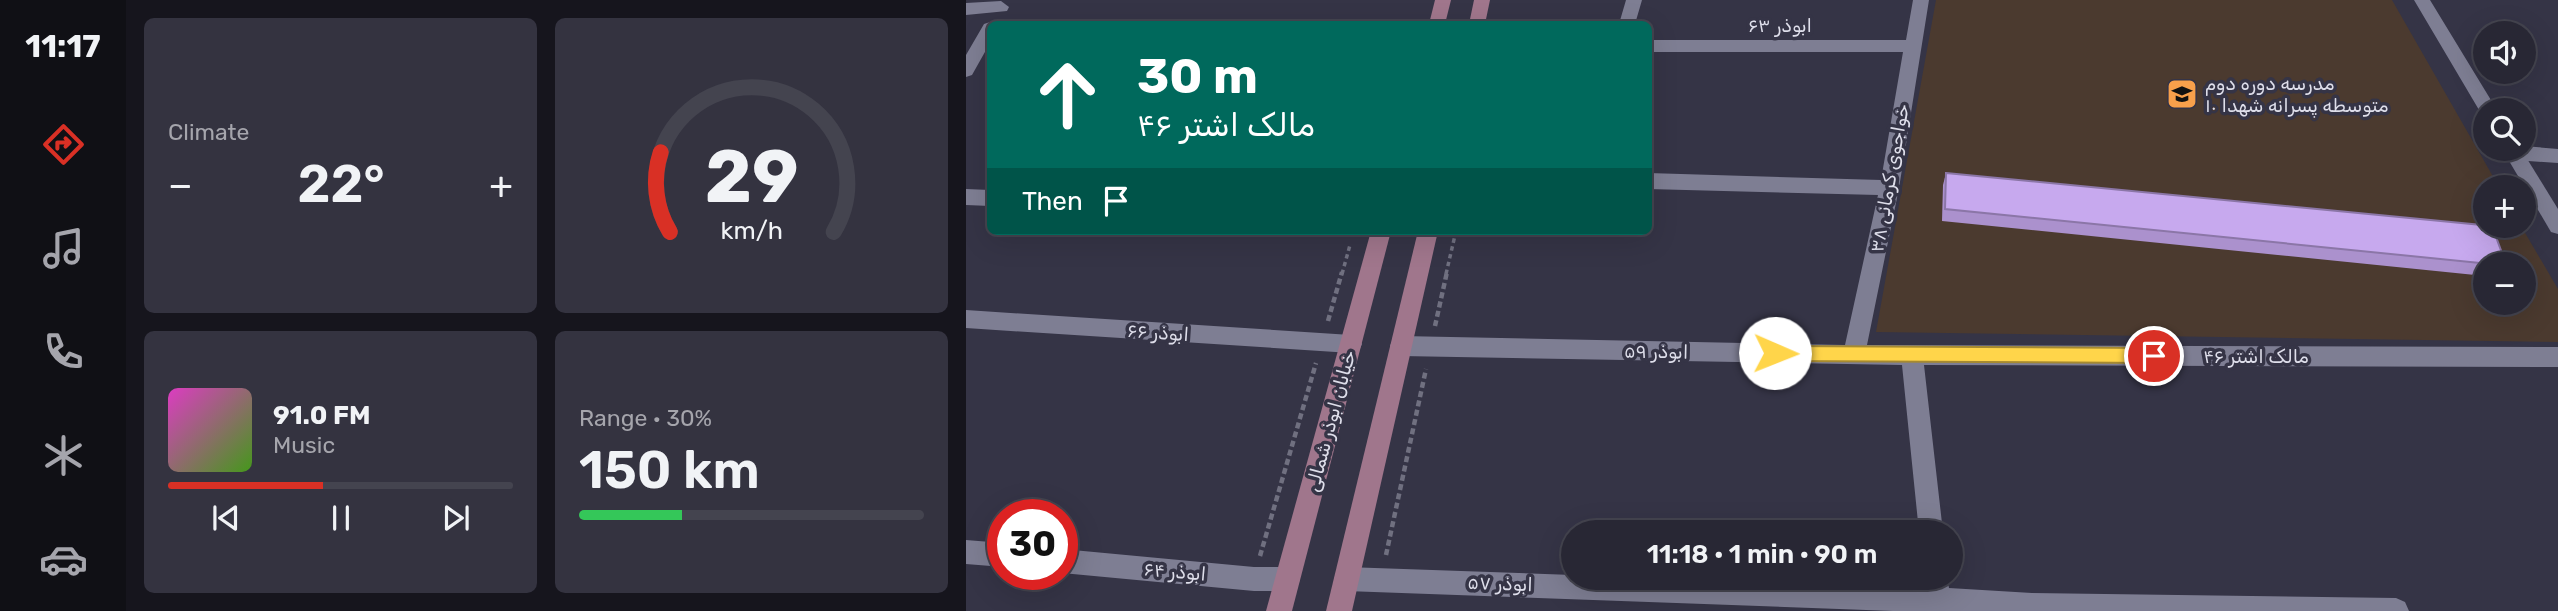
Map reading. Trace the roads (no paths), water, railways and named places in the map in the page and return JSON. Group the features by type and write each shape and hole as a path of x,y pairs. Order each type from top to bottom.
{"main road":[{"path":"1438,21 1443,0"},
{"path":"1477,21 1482,0"},
{"name":"خیابان ابوذر شمالی","path":"1279,611 1380,235"},
{"path":"1339,611 1427,235"}],"street":[{"path":"1628,21 1634,0"},
{"name":"خواجوی کرمانی ۳۸","path":"1854,355 1889,188 1921,0"},
{"path":"2422,0 2481,98"},
{"path":"966,9 1003,4"},
{"path":"994,21 1003,4"},
{"path":"966,71 987,33"},
{"name":"ابوذر ۶۳","path":"1652,46 1911,47"},
{"path":"2536,154 2558,156"},
{"path":"2518,161 2558,226"},
{"path":"1652,181 1889,188"},
{"path":"966,197 987,198"},
{"name":"ابوذر ۶۶","path":"966,319 1351,344"},
{"name":"ابوذر ۵۹","path":"1401,346 1912,355"},
{"path":"1912,355 1929,520"},
{"name":"مالک اشتر ۴۶","path":"1912,355 2558,357"},
{"path":"966,552 987,554"},
{"name":"ابوذر ۶۴","path":"1078,562 1254,579 1288,579"},
{"name":"ابوذر ۵۷","path":"1346,579 1561,582"},
{"name":"ابوذر ۵۷","path":"1942,590 2032,609 2396,611"}],"place":[{"name":"مدرسه دوره دوم متوسطه پسرانه شهدا ۱۰","path":"2182,94"}]}
